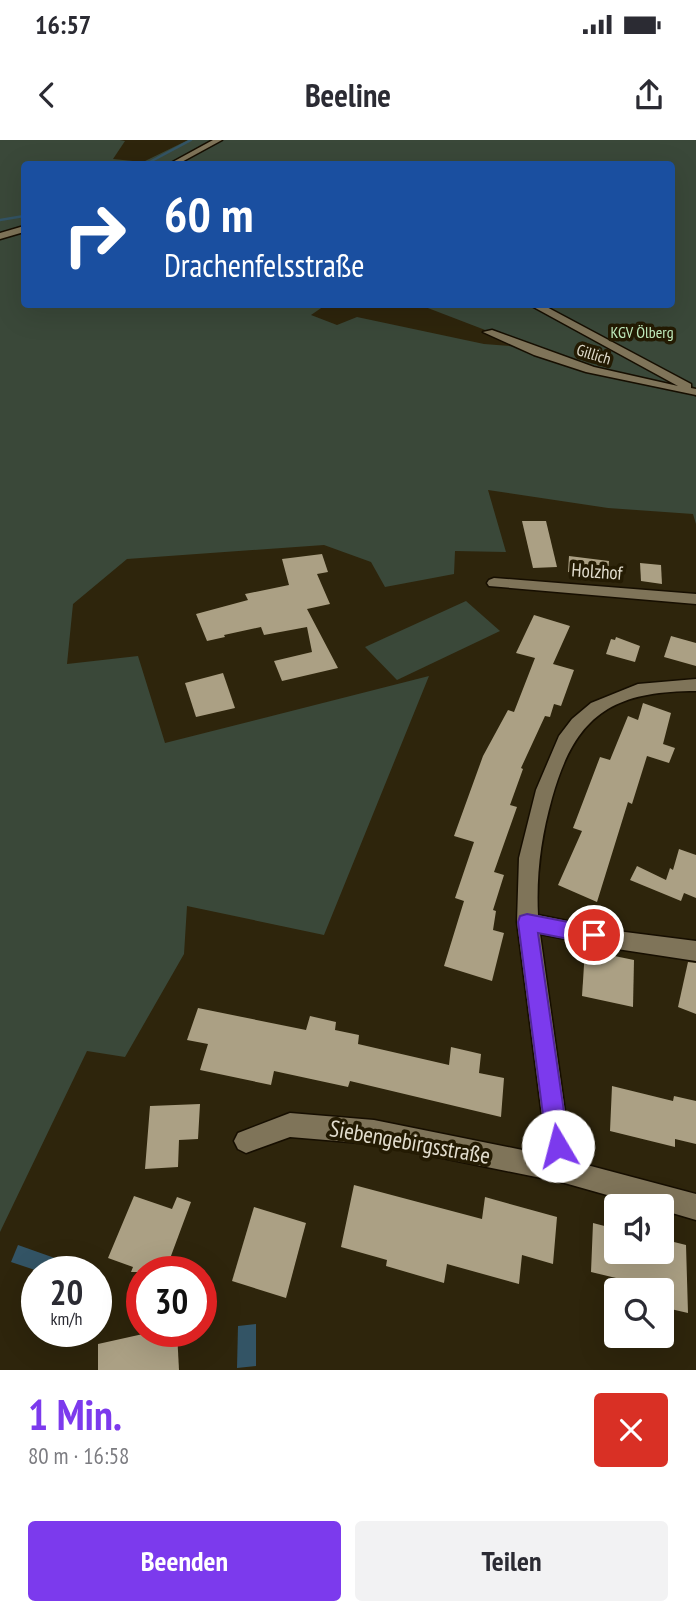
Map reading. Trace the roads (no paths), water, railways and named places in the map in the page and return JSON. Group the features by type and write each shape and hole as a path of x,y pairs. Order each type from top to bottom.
{"street":[{"path":"179,161 218,140"},
{"path":"0,236 21,230"},
{"path":"540,308 696,391"},
{"name":"Gillich","path":"488,332 530,350 612,376 696,391"},
{"name":"Holzhof","path":"494,583 696,599"},
{"path":"561,1170 527,922 528,865 535,822 551,769 572,730 584,716 612,699 638,690 662,685 696,685"},
{"path":"527,922 629,942 696,951"},
{"name":"Siebengebirgsstraße","path":"246,1141 267,1131 290,1125 374,1132 561,1170 696,1207"}],"water":[{"path":"18,1245 49,1256 21,1256 21,1265 11,1262"},
{"path":"256,1324 256,1366 237,1368 238,1326"}],"waterway":[{"path":"152,161 191,140"},
{"path":"0,220 21,216"}],"park label":[{"name":"KGV Ölberg","path":"642,332"}]}
